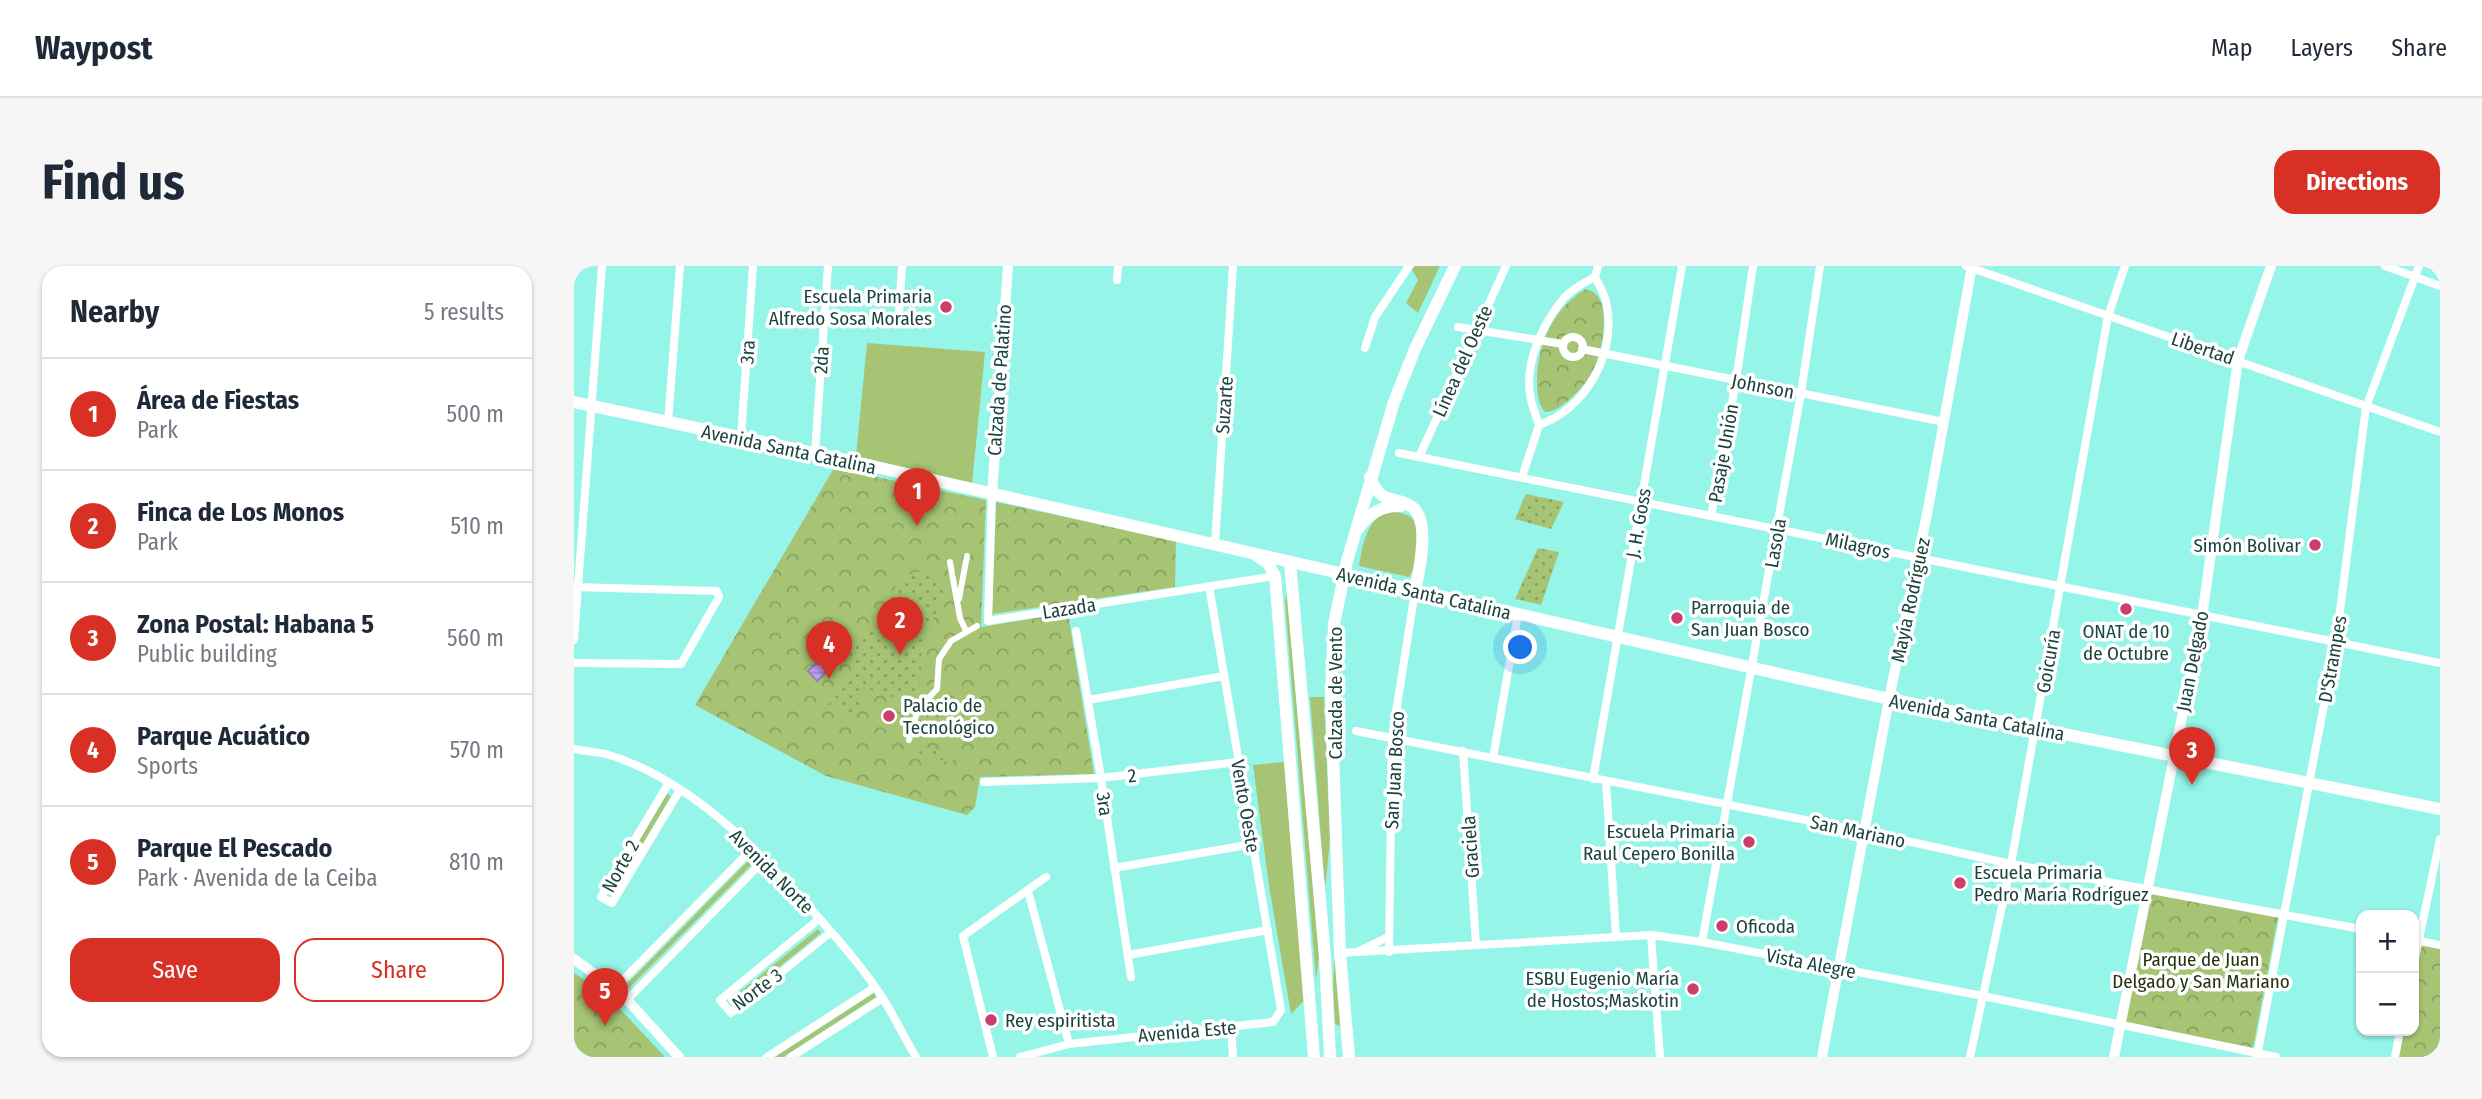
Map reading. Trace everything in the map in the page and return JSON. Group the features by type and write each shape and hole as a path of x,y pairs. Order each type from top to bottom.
{"main road":[{"name":"Calzada de Vento","path":"1349,1057 1340,953 1331,695 1338,603 1370,477 1394,402 1415,349 1455,266"},
{"name":"Mayía Rodríguez","path":"1822,1057 1944,422 1970,267"},
{"name":"Avenida Santa Catalina","path":"574,402 815,453 1889,699 2440,809"},
{"path":"1370,477 1375,489 1382,496 1412,507 1418,514 1423,537 1415,591"},
{"path":"1354,535 1371,515 1387,507 1408,508 1421,525"},
{"path":"1253,553 1268,563 1275,576 1314,1057"},
{"name":"Calzada de Vento","path":"1290,562 1325,956 1330,1057"},
{"path":"1275,576 1283,565 1290,562"},
{"path":"1310,1011 1325,956 1332,916 1338,845"}],"street":[{"path":"574,640 602,266"},
{"path":"668,422 680,266"},
{"name":"3ra","path":"741,438 753,266"},
{"name":"2da","path":"815,453 828,266"},
{"path":"899,313 902,266"},
{"name":"Calzada de Palatino","path":"992,495 1008,266"},
{"path":"1117,280 1118,266"},
{"name":"Suzarte","path":"1215,544 1233,266"},
{"path":"1365,348 1376,317 1409,266"},
{"name":"Línea del Oeste","path":"1419,457 1506,266"},
{"path":"1539,425 1559,415 1583,393 1598,371 1604,353 1609,317 1605,297 1595,277 1598,266"},
{"name":"J. H. Goss","path":"1593,779 1682,266"},
{"name":"Pasaje Unión","path":"1712,516 1753,266"},
{"name":"Lasola","path":"1702,942 1801,393 1820,266"},
{"name":"Goicuría","path":"1970,1057 2011,864 2062,588 2108,316 2125,266"},
{"name":"Juan Delgado","path":"2114,1057 2202,617 2238,360 2271,266"},
{"path":"2385,266 2440,286"},
{"name":"D'Strampes","path":"2258,1056 2336,642 2366,407 2419,266"},
{"name":"Libertad","path":"1970,267 2440,432"},
{"path":"1522,477 1539,425 1530,393 1530,369 1539,340 1549,319 1564,298 1577,286 1595,277"},
{"name":"Johnson","path":"1458,327 1563,344"},
{"name":"Johnson","path":"1570,337 1576,337 1581,341 1582,349 1577,356 1571,357 1565,354 1563,344 1570,337"},
{"name":"Johnson","path":"1582,349 1944,422"},
{"name":"Milagros","path":"1399,453 2440,663"},
{"name":"Lazada","path":"992,495 988,621 1275,576"},
{"path":"958,602 967,556"},
{"path":"950,562 960,618 966,631"},
{"name":"Vento Oeste","path":"1209,586 1281,1010 1273,1022"},
{"path":"574,663 681,664 719,597 717,591 576,587"},
{"name":"San Juan Bosco","path":"1389,952 1392,737 1415,591"},
{"path":"1493,758 1518,614"},
{"path":"909,740 918,709 937,688 939,659 951,641 976,626"},
{"name":"3ra","path":"1076,631 1131,977"},
{"path":"1088,700 1224,676"},
{"path":"937,688 947,691"},
{"name":"San Mariano","path":"1356,731 1866,832 2011,864 2356,928"},
{"name":"Avenida Norte","path":"574,749 605,754 643,769 680,790 753,848 831,932 883,998 916,1057"},
{"name":"Graciela","path":"1463,751 1476,944"},
{"name":"2","path":"984,782 1101,778 1238,762"},
{"path":"1606,782 1616,936"},
{"name":"Norte 2","path":"668,783 601,897 612,903 680,790"},
{"path":"2419,927 2440,839"},
{"path":"1114,868 1253,844"},
{"path":"615,988 753,848"},
{"path":"627,1000 765,859"},
{"path":"993,1057 963,936 1046,877"},
{"path":"1028,891 1069,1044"},
{"name":"Norte 3","path":"819,919 720,1000 731,1013 831,932"},
{"path":"1128,955 1268,930"},
{"path":"1651,935 1660,1057"},
{"name":"Vista Alegre","path":"1340,953 1651,935 1702,942 1983,996 2258,1056 2276,1057"},
{"path":"1356,953 1388,937"},
{"path":"2419,941 2440,945"},
{"path":"574,959 615,988 679,1057"},
{"path":"767,1057 875,988"},
{"path":"791,1057 883,998"},
{"name":"Avenida Este","path":"1020,1057 1069,1044 1273,1022"},
{"path":"1231,1027 1233,1057"},
{"path":"2395,1057 2399,1036"}],"green space":[{"path":"1415,266 1440,266 1418,313 1406,303 1418,280 1412,270"},
{"path":"1586,289 1595,293 1604,314 1602,342 1595,368 1564,404 1545,412 1539,402 1537,386 1544,341 1564,306"},
{"path":"867,343 985,352 972,484 856,456"},
{"path":"834,468 986,500 981,627 1068,613 1094,774 980,777 975,807 967,815 826,776 695,705"},
{"path":"1526,494 1564,502 1551,529 1515,519"},
{"path":"996,502 1176,541 1175,587 992,614"},
{"path":"1385,512 1403,513 1416,525 1415,561 1409,577 1359,566 1369,529"},
{"path":"1538,548 1559,552 1541,605 1515,599"},
{"path":"920,572 933,577 941,584 943,592 942,601 924,639 920,663 919,705 865,688 856,714 845,713 828,705 860,669 845,647 874,628 892,592 903,578"},
{"path":"1287,592 1319,958 1316,980 1285,601"},
{"path":"1310,697 1324,697 1330,840 1325,890"},
{"path":"921,745 952,755 953,761 920,754 917,748"},
{"path":"1284,762 1304,1001 1291,1014 1269,886 1253,765"},
{"path":"667,794 671,796 613,894 609,892"},
{"path":"753,856 757,859 628,989 625,986"},
{"name":"Parque de Juan Delgado y San Mariano","path":"2149,892 2278,917 2253,1048 2124,1023"},
{"path":"818,929 821,933 735,1003 731,999"},
{"path":"2419,941 2440,945 2440,1057 2395,1057 2399,1036 2419,1036"},
{"path":"1335,951 1342,1027 1335,1024"},
{"path":"574,973 608,996 665,1057 574,1057"},
{"path":"874,993 876,997 783,1057 775,1057"}],"shaded area":[{"path":"824,656 833,666 817,681 808,671"}],"place":[{"name":"Escuela Primaria Alfredo Sosa Morales","path":"946,307"},
{"name":"Área de Fiestas","path":"917,526"},
{"name":"Simón Bolivar","path":"2315,545"},
{"name":"ONAT de 10 de Octubre","path":"2126,609"},
{"name":"Parroquia de San Juan Bosco","path":"1677,618"},
{"name":"Finca de Los Monos","path":"900,655"},
{"name":"Parque Acuático","path":"829,679"},
{"name":"Palacio de Tecnológico","path":"889,716"},
{"name":"Zona Postal: Habana 5","path":"2192,785"},
{"name":"Escuela Primaria Raul Cepero Bonilla","path":"1749,842"},
{"name":"Escuela Primaria Pedro María Rodríguez","path":"1960,883"},
{"name":"Oficoda","path":"1722,926"},
{"name":"ESBU Eugenio María de Hostos;Maskotin","path":"1693,989"},
{"name":"Rey espiritista","path":"991,1020"},
{"name":"Parque El Pescado","path":"605,1026"}]}
